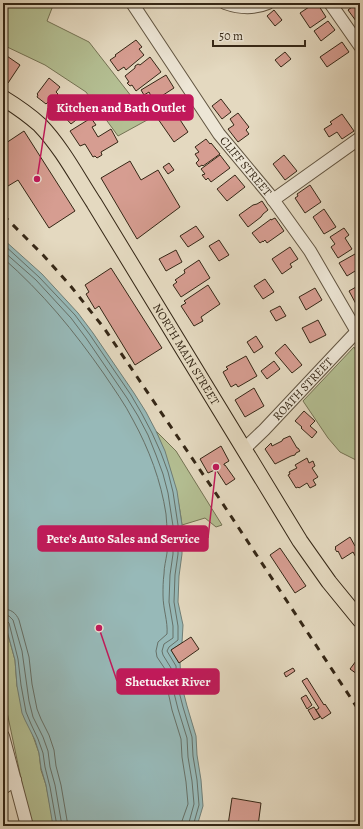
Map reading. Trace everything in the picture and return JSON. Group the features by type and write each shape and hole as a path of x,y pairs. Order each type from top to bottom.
{"main road":[{"name":"NORTH MAIN STREET","path":"3,98 34,120 50,136 64,156 308,553 360,620"}],"street":[{"name":"CLIFF STREET","path":"132,3 219,134 273,200 314,256 359,332"},
{"path":"225,3 244,7 268,3"},
{"path":"330,3 358,39"},
{"path":"273,200 360,138"},
{"name":"ROATH STREET","path":"244,449 359,332"},
{"path":"3,736 27,826"},
{"path":"3,788 15,780"}],"green space":[{"path":"3,3 54,3 47,21 89,42 149,119 118,136 86,92 45,65 3,45"},
{"path":"354,347 360,359 360,462 340,452 328,438 303,401"},
{"path":"156,431 176,451 222,525 216,527 205,518 182,525 172,477"},
{"path":"3,616 15,660 17,686 39,753 41,770 46,785 54,826 31,826 3,693"}],"water":[{"path":"3,239 42,274 78,313 146,412 165,451 177,491 182,525 182,554 178,602 183,625 182,643 171,650 179,663 180,662 181,683 196,736 203,806 197,826 53,826 39,753 35,740 22,713 17,686 15,660 3,616"}],"building":[{"path":"317,3 326,17 310,28 300,13"},
{"path":"356,4 359,8 360,7 360,18 356,21 348,10"},
{"path":"274,10 282,20 275,26 267,16"},
{"path":"328,21 335,30 321,41 314,31"},
{"path":"136,40 142,47 139,49 144,55 126,70 124,67 118,71 110,60"},
{"path":"342,42 349,52 327,67 320,57"},
{"path":"285,52 291,59 281,67 275,60"},
{"path":"4,54 20,65 8,83 3,79"},
{"path":"150,57 161,72 136,91 132,85 130,86 127,83 129,82 125,76 135,68 135,66 138,64 140,65"},
{"path":"166,75 174,88 157,99 155,96 152,98 149,92 144,95 141,90"},
{"path":"49,78 60,87 56,92 58,94 55,99 53,97 46,104 37,97 37,94"},
{"path":"221,99 231,112 222,119 212,106"},
{"path":"77,102 85,113 71,124 62,114"},
{"path":"173,109 188,132 174,142 158,119"},
{"path":"238,113 249,127 246,130 249,134 238,142 228,129 234,125 230,119"},
{"path":"342,114 354,131 342,139 337,132 329,137 324,129 332,124 330,122"},
{"path":"91,118 96,125 92,127 98,137 111,129 118,142 101,152 102,155 97,158 95,156 93,157 85,144 80,146 70,131"},
{"path":"24,131 75,211 49,228 18,180 3,189 3,145"},
{"path":"206,139 220,154 203,166 202,165 199,167 196,163 199,160 195,154 199,152 195,147"},
{"path":"220,155 230,168 211,182 208,178 206,180 202,175 205,174 201,169"},
{"path":"284,155 297,171 285,180 273,164"},
{"path":"130,161 141,180 158,170 180,207 137,239 101,178"},
{"path":"169,163 174,170 168,174 163,167"},
{"path":"235,175 245,187 227,201 217,189"},
{"path":"310,185 321,202 305,213 295,198 298,196 297,194"},
{"path":"262,201 268,210 248,227 239,215 253,205"},
{"path":"324,209 336,227 324,234 313,217"},
{"path":"275,218 284,231 267,243 265,240 260,243 252,233 271,219"},
{"path":"196,226 204,237 188,247 180,236"},
{"path":"344,228 349,235 345,238 352,249 338,258 331,247 335,244 330,237"},
{"path":"219,240 229,255 219,261 209,246"},
{"path":"290,247 298,259 290,264 292,267 282,274 272,259"},
{"path":"176,250 182,262 166,271 159,259"},
{"path":"355,254 360,264 360,268 347,276 339,263"},
{"path":"199,260 210,278 181,297 173,285 177,282 175,280 185,273 184,270"},
{"path":"111,268 162,348 135,365 99,306 95,309 86,294 89,292 85,285"},
{"path":"265,279 274,292 263,299 254,286"},
{"path":"360,283 360,302 356,304 349,291"},
{"path":"208,285 220,304 201,317 203,321 194,326 181,306 186,303 184,301"},
{"path":"315,288 322,300 306,310 299,297"},
{"path":"280,306 286,316 276,321 270,311"},
{"path":"318,320 326,335 310,343 302,328"},
{"path":"256,336 263,347 254,353 247,342"},
{"path":"285,344 302,365 292,373 275,353"},
{"path":"246,356 257,376 238,387 236,384 231,387 223,372 228,369 226,367"},
{"path":"274,361 280,369 267,379 261,371"},
{"path":"254,388 264,406 245,417 235,400"},
{"path":"304,411 315,421 310,426 317,432 312,438 295,421"},
{"path":"290,436 300,451 295,455 275,464 265,449 271,443 272,446"},
{"path":"221,446 229,461 224,465 235,479 226,485 217,469 208,473 200,459"},
{"path":"307,458 309,463 313,461 315,466 312,468 318,477 313,480 316,485 310,488 307,483 299,488 296,488 288,475 290,474 289,472 297,468 295,465"},
{"path":"350,537 355,546 360,543 360,560 358,561 353,552 342,559 338,551 337,552 335,549 335,547"},
{"path":"280,548 306,586 295,593 270,555"},
{"path":"191,637 199,649 179,663 171,650"},
{"path":"356,661 360,664 360,670 357,674 350,669"},
{"path":"293,668 295,671 286,677 284,673"},
{"path":"307,678 324,705 325,704 331,713 322,719 316,710 319,708 302,681"},
{"path":"306,695 312,705 307,709 301,698"},
{"path":"314,707 320,717 314,720 308,710"},
{"path":"232,798 261,803 258,826 228,825"}],"railway":[{"path":"3,215 43,255 69,284 104,328 219,498 360,712"}],"place":[{"name":"Kitchen and Bath Outlet","path":"37,179"},
{"name":"Pete's Auto Sales and Service","path":"216,467"},
{"name":"Shetucket River","path":"99,628"}]}
